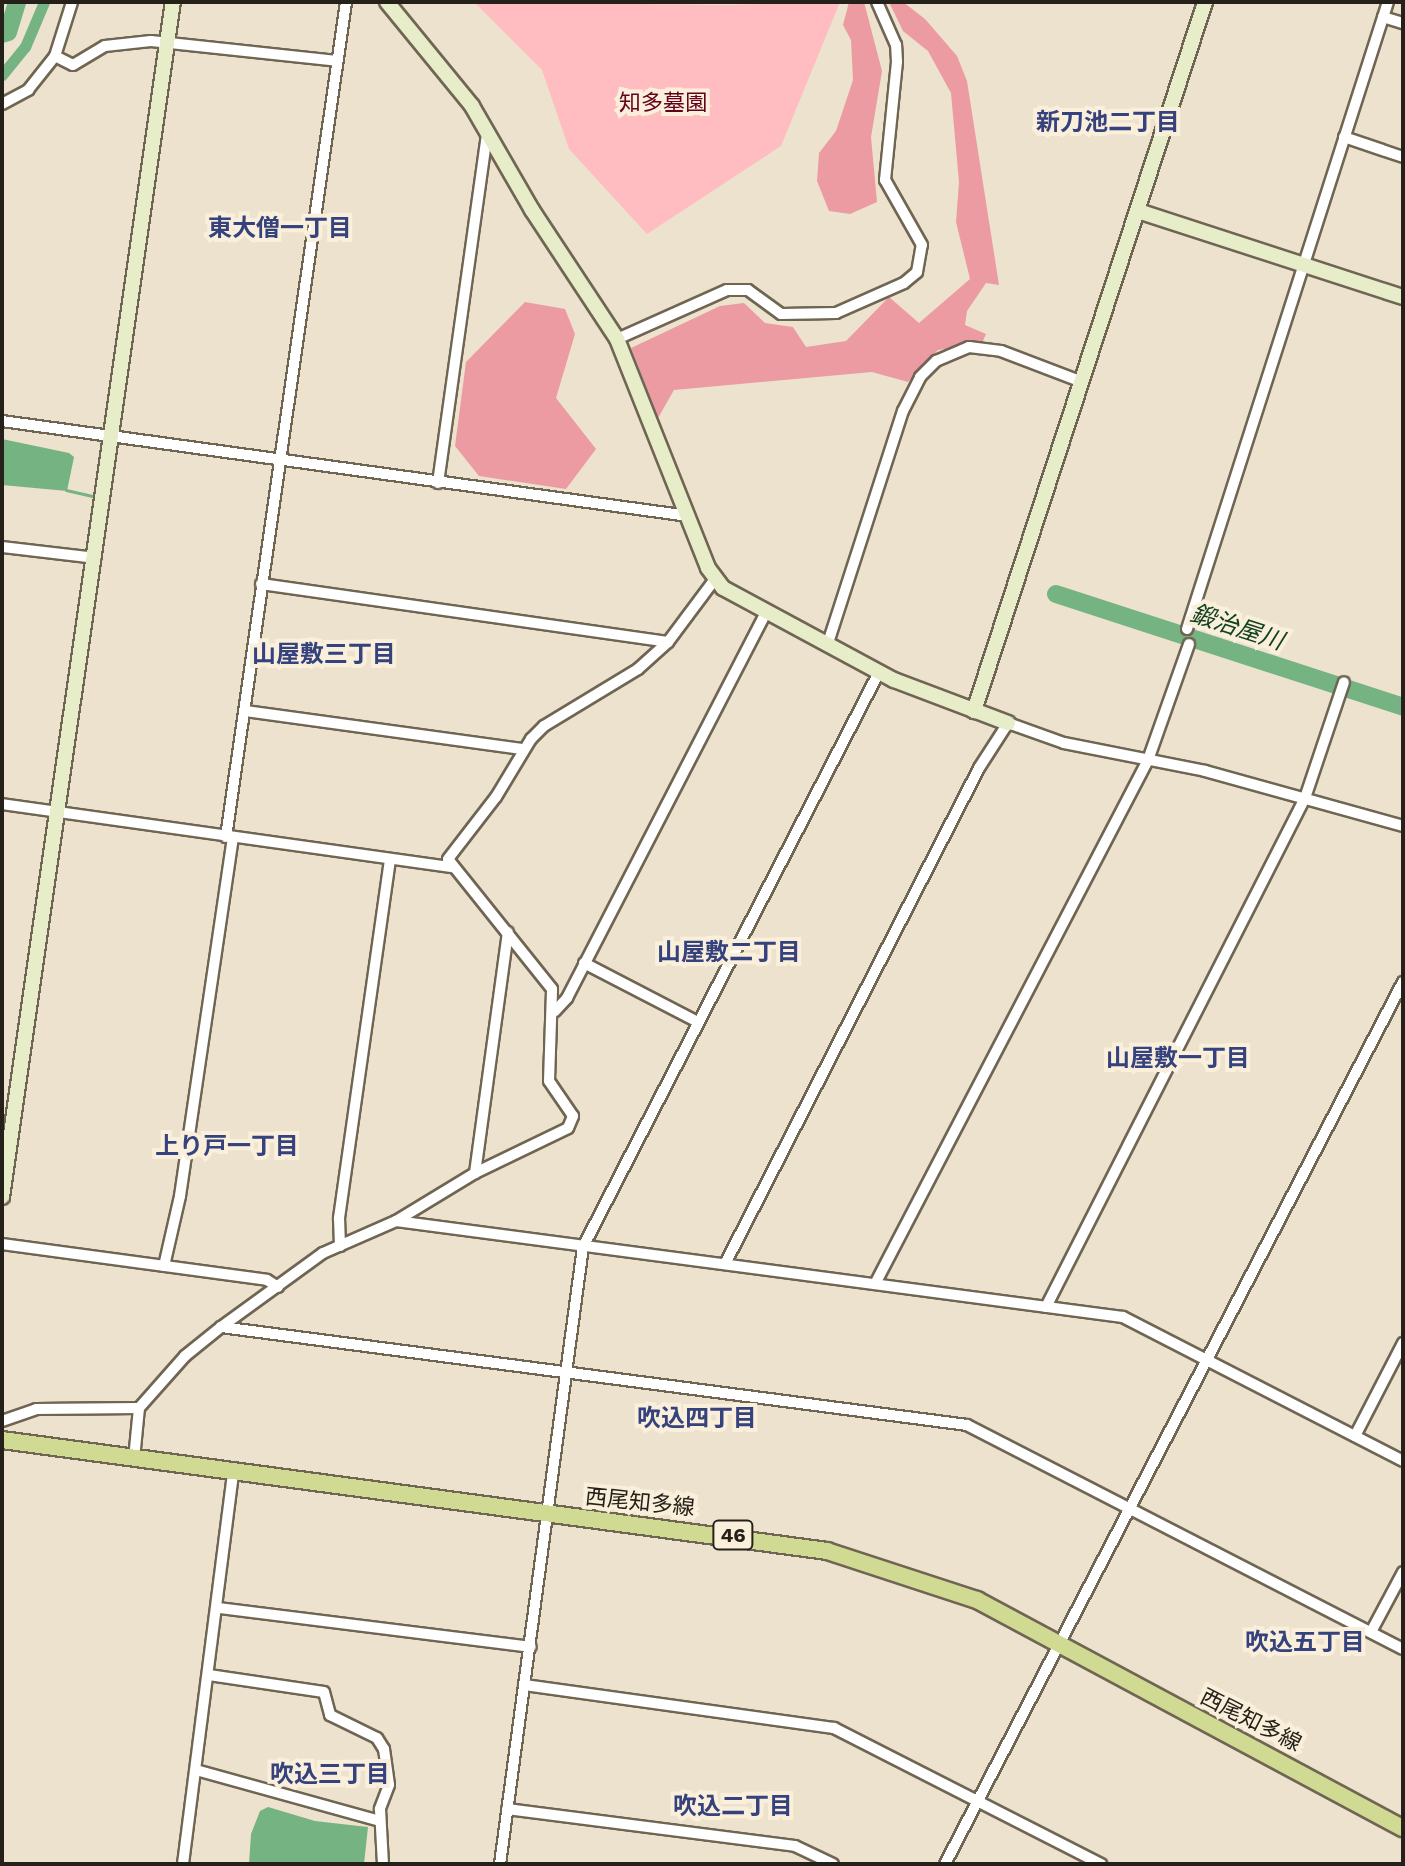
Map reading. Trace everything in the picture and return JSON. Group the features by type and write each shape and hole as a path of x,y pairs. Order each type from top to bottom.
{"main road":[{"name":"西尾知多線","path":"2,1440 827,1551 977,1600 1403,1828"}],"street":[{"path":"2,104 28,90 55,56 72,2"},
{"path":"2,1197 173,2"},
{"path":"164,1266 180,1196 230,838 261,584 346,2"},
{"path":"387,2 487,130 532,210 617,339 715,579 735,598 828,643 879,672 1064,743 1305,798 1403,826"},
{"path":"617,339 727,290 748,290 781,314 836,313 904,283 917,272 922,245 885,180 897,62 896,45 877,2"},
{"path":"974,711 1205,2"},
{"path":"1187,629 1388,2"},
{"path":"1383,17 1403,23"},
{"path":"55,56 73,65 105,46 167,42 337,61"},
{"path":"438,483 487,130"},
{"path":"1344,137 1403,157"},
{"path":"1138,211 1403,297"},
{"path":"828,643 903,411 920,377 936,361 969,347 1001,351 1082,382"},
{"path":"2,421 688,516"},
{"path":"2,547 95,558"},
{"path":"134,1459 139,1408 185,1356 221,1327 340,1246 396,1221 475,1173 568,1128 573,1116 549,1081 555,1011 546,975 448,859 453,846 496,797 522,749 544,726 638,669 668,642 715,579"},
{"path":"261,584 668,642"},
{"path":"555,1011 584,963 766,612"},
{"path":"875,1284 1148,760 1189,644"},
{"path":"500,1864 583,1247 879,672"},
{"path":"1046,1307 1305,798 1343,687"},
{"path":"245,711 522,749"},
{"path":"725,1264 979,768 1008,723"},
{"path":"2,804 390,861 452,867"},
{"path":"340,1246 339,1218 390,861"},
{"path":"475,1173 508,932"},
{"path":"584,963 698,1022"},
{"path":"945,1864 1403,982"},
{"path":"396,1221 1123,1317 1403,1461"},
{"path":"2,1244 267,1280 278,1287"},
{"path":"221,1327 967,1425 1403,1649"},
{"path":"1355,1436 1403,1343"},
{"path":"2,1421 36,1409 139,1408"},
{"path":"183,1864 219,1608 233,1472"},
{"path":"1371,1632 1403,1572"},
{"path":"219,1608 531,1647"},
{"path":"209,1675 324,1692 330,1715 377,1738 384,1749 389,1785 380,1821 383,1864"},
{"path":"524,1685 834,1728 1101,1864"},
{"path":"196,1770 380,1821"},
{"path":"507,1809 795,1846 833,1864"}],"green space":[{"name":"知多墓園","path":"474,2 726,5 840,2 781,146 647,234 569,149 542,70"}],"shaded area":[{"path":"849,2 864,2 882,71 871,137 877,202 850,214 829,211 817,181 819,153 836,131 853,80 851,40 843,25"},
{"path":"889,2 903,2 925,19 957,56 967,81 999,285 986,283 967,311 965,325 986,334 982,343 938,350 908,382 872,372 674,390 658,418 631,348 720,306 744,303 765,323 793,327 806,347 846,341 889,297 919,323 970,279 956,222 959,182 951,93 928,51 903,31"},
{"path":"525,302 565,309 575,334 556,398 596,449 566,489 479,476 455,446 466,362"},
{"path":"2,439 69,453 74,457 67,491 2,485"},
{"path":"268,1807 315,1821 368,1827 364,1864 249,1864 251,1834 260,1811"}],"waterway":[{"path":"2,34 8,32 17,2"},
{"path":"2,75 25,47 44,2"},
{"path":"66,490 93,496"},
{"name":"鍛治屋川","path":"1056,594 1403,707"}],"district":[{"name":"新刀池二丁目","path":"1108,123"},
{"name":"東大僧一丁目","path":"280,229"},
{"name":"山屋敷三丁目","path":"324,655"},
{"name":"山屋敷二丁目","path":"729,953"},
{"name":"山屋敷一丁目","path":"1178,1059"},
{"name":"上り戸一丁目","path":"227,1147"},
{"name":"吹込四丁目","path":"697,1419"},
{"name":"吹込五丁目","path":"1305,1643"},
{"name":"吹込三丁目","path":"330,1775"},
{"name":"吹込二丁目","path":"733,1807"}]}
